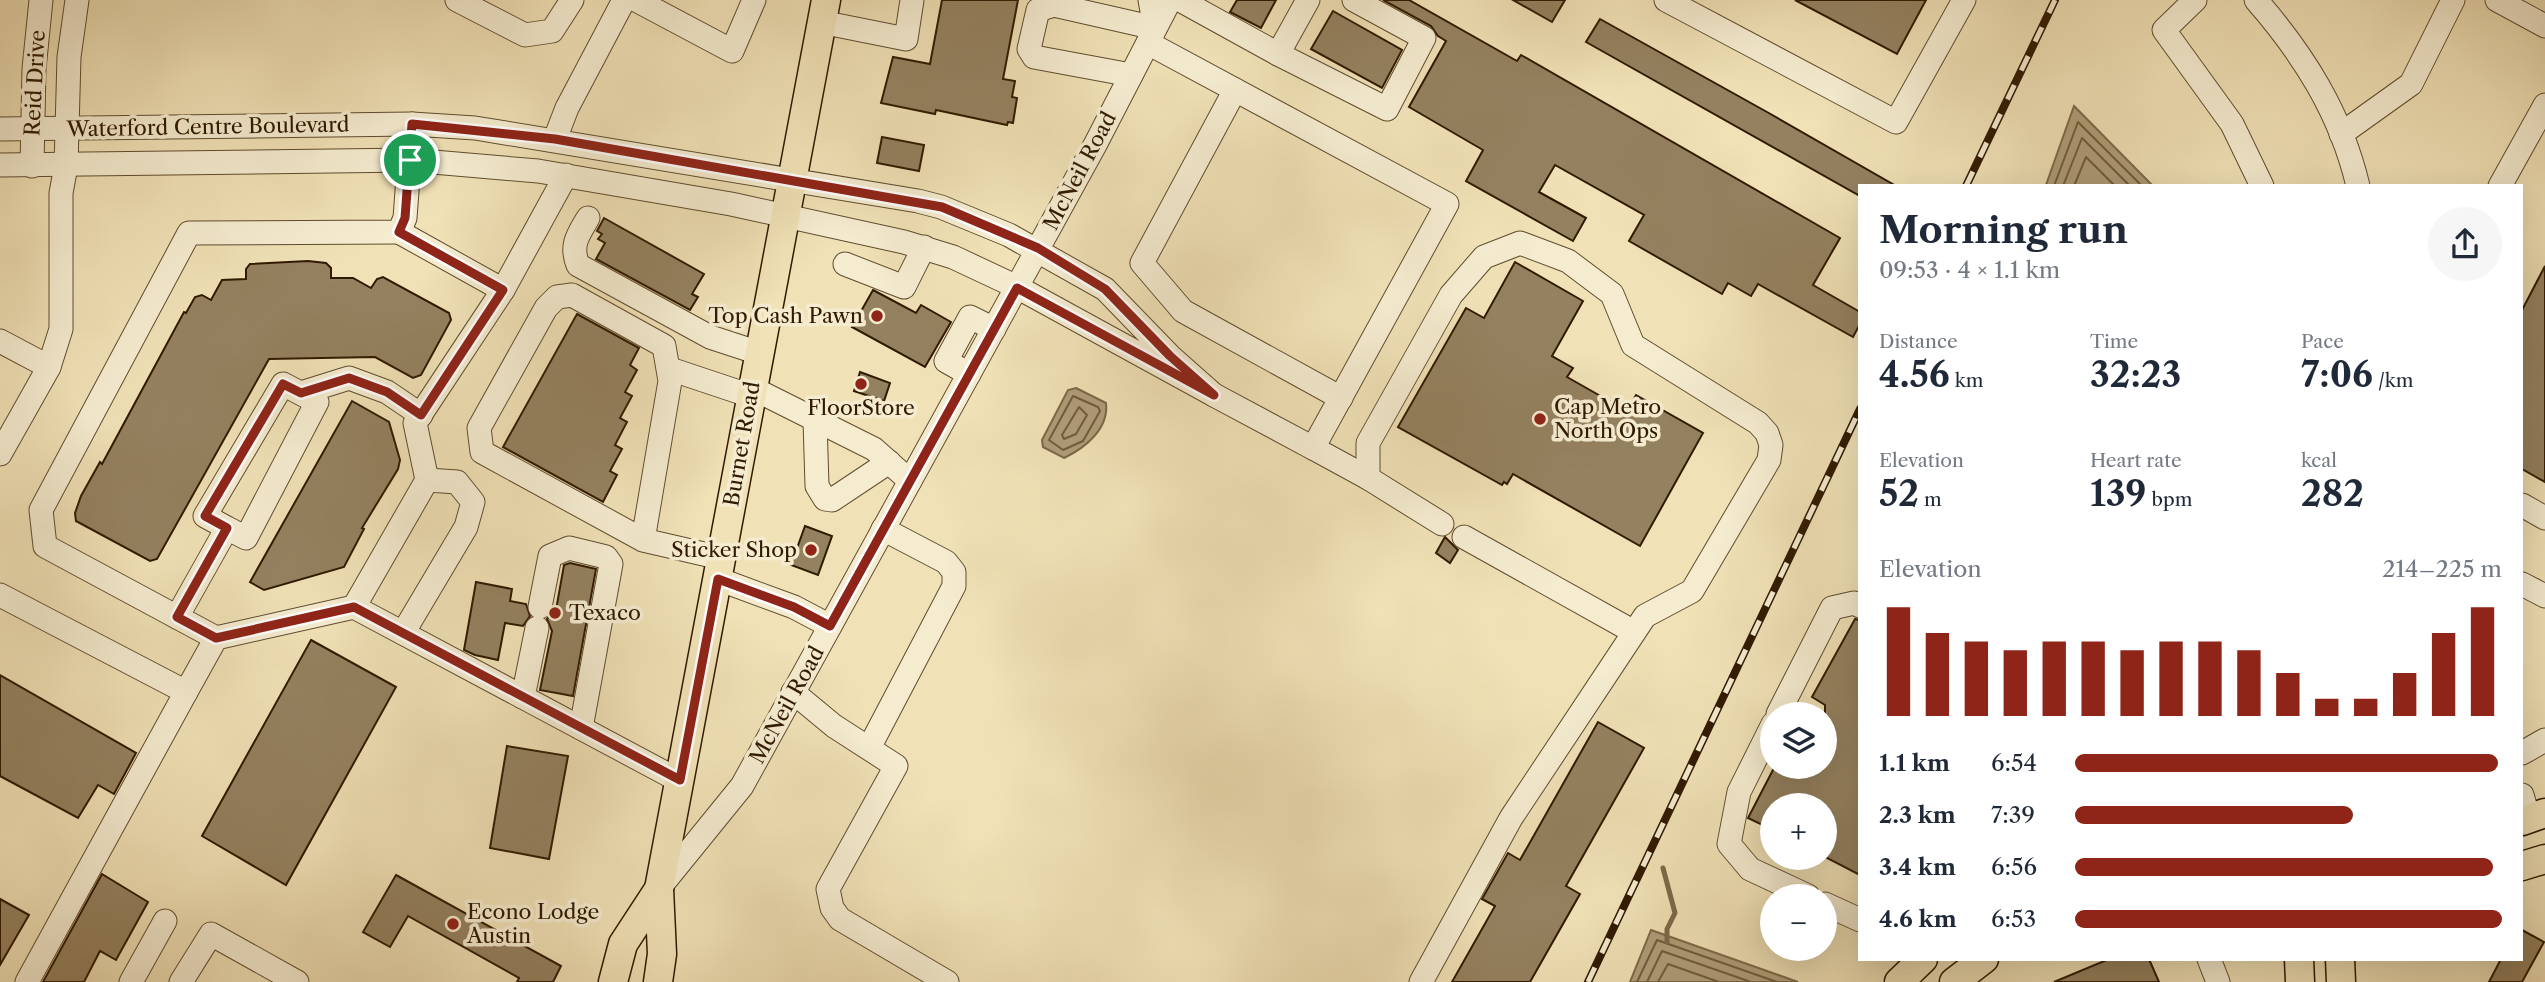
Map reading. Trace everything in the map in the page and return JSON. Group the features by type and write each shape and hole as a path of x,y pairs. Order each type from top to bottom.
{"main road":[{"name":"Burnet Road","path":"658,982 662,954 659,889 824,11"},
{"path":"2523,866 2545,859"},
{"name":"Burnet Road","path":"613,982 623,944 659,889"},
{"path":"1954,982 1981,961"},
{"path":"2300,961 2300,982"},
{"path":"2340,961 2342,982"}],"street":[{"name":"Reid Drive","path":"32,166 41,0"},
{"name":"Reid Drive","path":"0,454 49,367 61,329 61,193 66,166 69,57 77,0"},
{"path":"457,0 525,35 552,31 572,0"},
{"path":"555,139 624,0"},
{"path":"636,0 732,51 749,2"},
{"path":"824,11 906,39 912,0"},
{"path":"1150,0 1151,35"},
{"name":"McNeil Road","path":"659,889 742,786 1017,288 1170,0"},
{"path":"1180,0 1278,54 1387,109 1424,38 1354,0"},
{"path":"1278,54 1308,0"},
{"path":"1666,0 1896,122 1964,0"},
{"path":"2195,0 2164,30 2232,124 2262,184"},
{"path":"2256,0 2309,68 2341,134 2357,184"},
{"path":"2341,134 2411,84 2453,0"},
{"path":"2497,0 2545,26"},
{"path":"1131,75 1034,57 1029,49 1038,10 1054,5 1151,35 1235,90 1447,204 1313,448"},
{"path":"1235,90 1142,263 1183,311 1341,398"},
{"path":"2501,184 2545,105"},
{"name":"Waterford Centre Boulevard","path":"0,129 412,124 555,139 942,207 1038,248 1105,289 1170,356 1214,395"},
{"path":"399,232 405,218 412,124"},
{"name":"Waterford Centre Boulevard","path":"0,165 410,160 566,175 784,215 924,247 953,257 1017,288 1214,395"},
{"path":"354,607 427,480 415,423 503,290 566,175"},
{"path":"588,218 575,238 573,253 578,265 710,337 759,354"},
{"path":"503,290 399,232 189,233 41,510 45,546 216,638 354,607 680,780"},
{"path":"1368,478 1368,443 1451,295 1484,257 1520,243 1568,261 1612,294 1633,345 1758,423 1767,433 1771,445 1764,472 1692,591 1645,616 1511,818 1421,982"},
{"path":"845,264 904,286 924,247"},
{"path":"643,540 670,381 664,346 572,295 557,297 546,308 479,428 482,452 643,540 719,568 830,626"},
{"path":"0,341 49,367"},
{"path":"670,369 752,392 815,421 874,449 910,481"},
{"path":"301,393 349,378 387,392 421,415"},
{"path":"283,384 317,402 246,538 227,528 205,516 283,384"},
{"path":"1214,395 1368,478 1442,524"},
{"path":"815,421 817,486 825,499 832,500 889,462"},
{"path":"403,633 466,527 473,502 457,482 427,480"},
{"path":"2523,506 2545,518"},
{"path":"177,617 227,528"},
{"path":"869,748 954,586 954,572 946,562 883,529"},
{"path":"1464,537 1634,632"},
{"path":"523,697 550,556 569,548 606,556 611,564 581,728"},
{"path":"2523,585 2545,596"},
{"path":"0,595 186,692"},
{"path":"1784,702 1832,608 1854,603 1858,605"},
{"path":"27,982 216,638"},
{"path":"793,692 834,726 896,766 828,889 832,908 840,919 947,982"},
{"path":"2523,752 2545,740"},
{"path":"1760,750 1739,792 1729,844 1750,869 1782,884"},
{"path":"1837,909 1858,919"},
{"path":"131,982 165,921"},
{"path":"181,982 211,934 297,982"},
{"path":"2210,961 2217,982"}],"water":[{"path":"2074,106 2151,184 2046,184"},
{"path":"1076,388 1106,403 1106,412 1100,429 1094,436 1080,449 1064,458 1043,447 1042,440 1068,390"},
{"path":"1651,930 1798,982 1630,982"}],"building":[{"path":"942,0 1018,0 1003,79 1015,81 1012,97 1017,98 1013,123 1008,122 1007,125 936,110 935,114 881,103 893,57 930,64"},
{"path":"1237,0 1276,0 1261,28 1230,12"},
{"path":"1383,0 1409,0 1517,61 1521,55 1840,238 1813,285 1858,311 1858,328 1853,337 1758,284 1751,296 1728,283 1722,294 1629,241 1644,215 1555,165 1539,192 1586,218 1573,241 1466,181 1483,150 1409,107 1446,41 1438,36 1431,26"},
{"path":"1513,0 1565,0 1552,22"},
{"path":"1795,0 1926,0 1897,54"},
{"path":"1333,11 1402,50 1382,88 1311,49"},
{"path":"1600,19 1893,184 1858,184 1858,195 1586,42"},
{"path":"882,137 924,145 919,171 877,163"},
{"path":"604,218 704,274 692,294 698,297 690,310 596,259 605,243 598,239 602,234 597,231"},
{"path":"308,261 326,263 331,268 331,278 353,278 371,288 377,279 383,277 449,313 451,320 421,375 413,378 375,357 269,359 157,559 150,561 76,521 75,513 81,496 100,462 102,464 184,312 186,313 195,297 202,295 211,300 222,280 246,279 246,269 250,264"},
{"name":"Cap Metro North Ops","path":"1515,262 1583,301 1552,356 1573,368 1567,377 1627,411 1636,395 1703,433 1640,546 1513,474 1507,484 1504,482 1502,485 1398,427 1466,308 1484,318"},
{"path":"2545,266 2545,482 2523,470 2523,308"},
{"path":"873,290 916,313 921,305 951,322 925,367 852,327"},
{"path":"577,314 639,348 630,365 637,370 625,392 632,396 620,418 627,422 615,445 622,449 610,471 617,475 603,502 503,447"},
{"path":"860,372 890,383 884,401 854,391"},
{"path":"352,401 389,422 400,460 398,469 362,528 364,529 344,567 264,590 250,582"},
{"name":"Sticker Shop","path":"805,526 832,536 818,575 791,565"},
{"path":"1445,537 1458,550 1450,563 1436,553"},
{"path":"570,563 596,569 573,696 540,690 552,631 547,619 556,610 564,565"},
{"path":"476,582 512,589 510,601 526,604 530,616 523,626 505,623 498,660 464,650"},
{"path":"1855,619 1858,620 1858,874 1837,863 1837,793 1761,793 1768,779 1837,779 1837,702 1820,702 1812,697"},
{"path":"311,640 396,687 286,885 202,836"},
{"path":"0,675 136,753 114,794 98,785 78,818 0,776"},
{"path":"1598,722 1644,748 1566,886 1580,894 1530,982 1452,982 1495,906 1482,899 1508,853 1520,860"},
{"path":"507,746 568,756 549,859 490,848"},
{"path":"1760,795 1760,824 1748,818"},
{"path":"102,874 148,902 116,960 100,951 84,982 43,982"},
{"name":"Econo Lodge Austin","path":"396,875 561,966 553,982 517,982 519,978 408,916 390,947 363,932"},
{"path":"0,899 29,915 0,965"},
{"path":"2523,931 2544,942 2522,982 2489,982 2500,961 2523,961"},
{"path":"2104,961 2150,961 2159,982 2054,982"}],"waterway":[{"path":"1663,868 1675,913 1667,929 1667,942"}],"railway":[{"path":"1967,184 2055,0"},
{"path":"1588,982 1858,413"}],"place":[{"name":"Top Cash Pawn","path":"877,316"},
{"name":"FloorStore","path":"861,384"},
{"name":"Cap Metro North Ops","path":"1540,419"},
{"name":"Sticker Shop","path":"811,550"},
{"name":"Texaco","path":"555,613"},
{"name":"Econo Lodge Austin","path":"453,924"}],"route":[{"path":"412,124 475,128 738,169 942,207 1038,248 1105,289 1170,356 1214,395 1017,288 830,626 794,607 718,579 680,780 354,607 216,638 177,617 227,528 205,516 283,384 301,393 349,378 387,392 421,415 503,290 399,232 405,218 410,160 412,124"}]}
